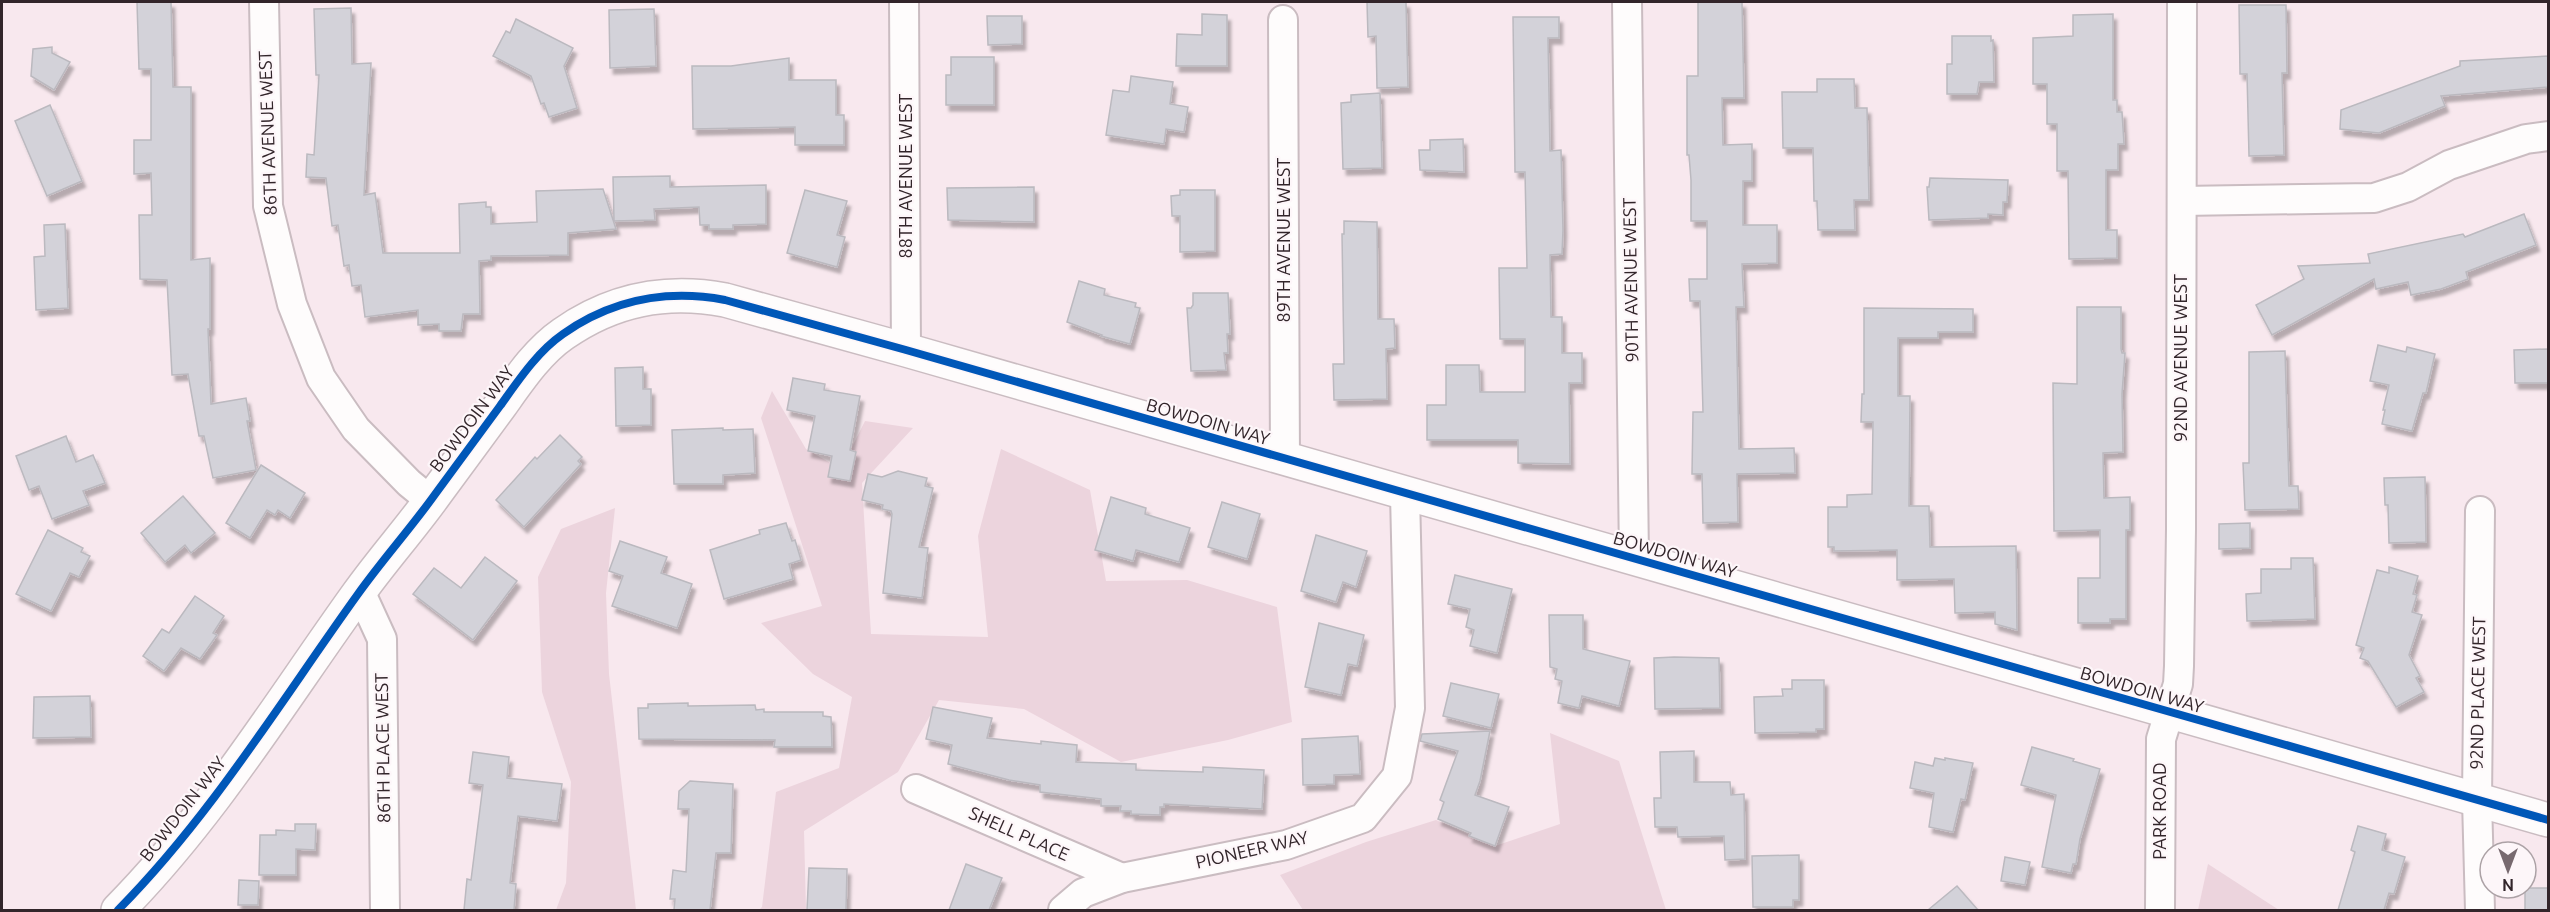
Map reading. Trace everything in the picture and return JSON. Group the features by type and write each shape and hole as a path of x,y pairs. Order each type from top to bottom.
{"street":[{"name":"86TH AVENUE WEST","path":"264,2 268,206 292,304 321,378 356,429 430,501"},
{"name":"88TH AVENUE WEST","path":"904,2 906,350"},
{"name":"90TH AVENUE WEST","path":"1627,2 1634,559"},
{"name":"92ND AVENUE WEST","path":"2169,713 2178,684 2179,666 2182,2"},
{"name":"89TH AVENUE WEST","path":"1283,20 1285,459"},
{"path":"2182,201 2374,198 2408,187 2449,165 2526,139 2548,136"},
{"name":"BOWDOIN WAY","path":"117,910 182,840 360,591 430,501 521,377 550,345 591,316 625,303 650,297 695,294 906,350 2548,820"},
{"name":"PIONEER WAY","path":"1063,910 1083,893 1122,878 1286,845 1363,818 1397,776 1410,708 1405,494"},
{"name":"92ND PLACE WEST","path":"2480,511 2477,800 2480,910"},
{"name":"86TH PLACE WEST","path":"360,591 382,639 385,910"},
{"name":"PARK ROAD","path":"2160,910 2161,739 2169,713"},
{"name":"SHELL PLACE","path":"916,789 1122,878"}],"shaded area":[{"path":"772,391 806,449 841,469 865,421 913,428 862,483 871,634 988,637 978,536 1001,449 1090,490 1106,581 1187,580 1277,607 1292,722 1228,740 1121,762 1024,709 939,700 898,772 804,831 806,910 759,910 762,907 776,792 839,768 852,697 813,674 761,623 822,606 761,418"},
{"path":"615,508 606,593 609,674 636,910 556,910 566,883 571,782 542,692 538,577 561,529"},
{"path":"1550,733 1619,761 1666,910 1303,910 1280,875 1366,842 1436,820 1495,846 1560,824"},
{"path":"2208,864 2279,910 2198,910"}],"building":[{"path":"137,2 171,2 173,87 191,87 191,260 210,258 210,329 208,329 211,404 246,398 250,421 247,421 256,470 213,478 204,436 199,436 188,374 172,375 167,280 140,279 139,215 152,215 151,173 134,174 134,140 151,140 151,69 139,69"},
{"path":"1367,2 1406,2 1408,87 1377,88 1376,36 1368,37"},
{"path":"1698,2 1742,2 1744,98 1722,98 1723,145 1752,144 1752,181 1743,181 1743,225 1777,225 1777,263 1742,264 1744,307 1736,307 1739,449 1794,448 1795,473 1737,474 1738,522 1703,523 1702,474 1692,474 1693,412 1703,412 1700,301 1690,301 1689,279 1707,279 1707,221 1691,221 1691,180 1689,155 1687,155 1687,76 1698,76"},
{"path":"2239,5 2286,5 2287,73 2282,73 2284,155 2249,156 2247,74 2240,74"},
{"path":"351,8 352,64 371,63 364,195 375,193 383,253 460,253 459,204 486,202 486,207 491,207 491,224 537,222 536,191 603,189 616,229 568,233 568,255 491,256 491,260 479,261 480,314 463,314 461,331 439,331 439,324 418,325 418,310 365,317 361,285 352,286 349,265 344,266 338,225 332,226 326,178 306,177 307,154 314,155 319,75 316,75 314,9"},
{"path":"654,9 656,66 610,68 609,10"},
{"path":"1202,14 1227,15 1227,66 1176,66 1177,34 1202,35"},
{"path":"2113,14 2113,100 2117,100 2117,112 2122,112 2124,144 2118,144 2118,170 2106,170 2106,230 2117,230 2117,258 2069,259 2068,171 2057,171 2057,124 2047,124 2047,84 2033,84 2033,38 2073,36 2073,15"},
{"path":"987,16 1022,16 1022,44 988,45"},
{"path":"1513,17 1559,17 1559,38 1548,38 1550,151 1561,150 1563,230 1562,254 1550,255 1551,317 1562,317 1562,353 1582,353 1582,383 1569,383 1570,464 1518,463 1518,440 1427,440 1427,405 1446,405 1446,365 1479,365 1480,392 1525,392 1525,339 1500,339 1499,268 1527,268 1525,172 1515,172"},
{"path":"516,19 573,48 564,66 577,108 549,117 544,103 541,104 531,76 493,56 506,31 510,33"},
{"path":"1952,36 1991,36 1991,41 1993,40 1994,82 1979,82 1977,94 1947,94 1947,64 1952,64"},
{"path":"52,47 52,53 70,62 54,90 31,76 33,49"},
{"path":"2548,56 2548,87 2441,96 2445,106 2379,133 2340,129 2341,110 2460,66 2460,61"},
{"path":"951,57 994,57 994,105 946,105 946,75 951,75"},
{"path":"789,58 789,80 836,80 836,115 844,115 844,145 795,145 795,127 693,129 692,66 731,66"},
{"path":"1131,76 1173,82 1170,104 1188,107 1184,132 1166,129 1164,144 1106,135 1113,90 1129,92"},
{"path":"1817,79 1854,79 1855,108 1867,108 1869,200 1854,200 1855,230 1818,230 1817,201 1814,201 1813,148 1783,148 1782,92 1817,92"},
{"path":"1380,93 1382,168 1343,169 1341,103 1351,102 1351,95"},
{"path":"50,105 82,181 47,196 15,121"},
{"path":"1463,139 1464,172 1420,170 1419,150 1430,150 1430,140"},
{"path":"670,176 670,187 766,185 766,224 733,225 733,229 709,229 709,225 700,225 699,207 654,209 655,220 614,221 613,177"},
{"path":"1930,178 2008,180 2007,202 2003,202 2003,215 1988,214 1988,218 1929,220 1927,187 1929,187"},
{"path":"1034,187 1034,222 948,220 947,188"},
{"path":"805,190 847,201 837,235 845,237 837,267 787,253"},
{"path":"1180,190 1215,190 1215,251 1180,252 1180,216 1172,216 1171,196 1180,195"},
{"path":"2524,214 2536,245 2466,272 2468,279 2441,289 2411,295 2408,282 2376,289 2374,279 2272,335 2256,305 2304,279 2298,266 2370,263 2368,254 2463,234 2465,237"},
{"path":"1344,221 1377,222 1378,319 1394,319 1395,348 1386,349 1387,399 1334,400 1333,364 1344,364 1342,234 1344,234"},
{"path":"65,224 68,308 36,310 34,257 45,256 44,225"},
{"path":"1079,281 1105,289 1104,295 1136,303 1135,307 1140,308 1130,344 1101,336 1067,322"},
{"path":"1193,293 1228,293 1230,334 1227,334 1228,353 1224,353 1226,370 1191,371 1187,308 1193,305"},
{"path":"2077,307 2121,307 2121,349 2122,353 2125,353 2122,394 2123,452 2103,453 2104,498 2130,497 2130,530 2126,530 2126,619 2110,619 2110,623 2078,623 2078,578 2100,578 2100,530 2054,531 2053,383 2077,384"},
{"path":"1864,308 1973,309 1973,332 1938,332 1938,338 1898,338 1898,396 1910,396 1909,506 1929,506 1930,547 2016,546 2017,630 1995,624 1995,612 1955,613 1954,579 1897,580 1897,550 1834,551 1834,547 1828,547 1828,507 1847,507 1847,495 1872,494 1873,422 1861,422 1862,394 1864,394"},
{"path":"2378,345 2406,352 2407,347 2435,354 2426,393 2423,393 2412,431 2382,424 2389,385 2370,381"},
{"path":"2548,349 2548,383 2515,383 2514,350"},
{"path":"2285,351 2289,486 2298,486 2299,509 2245,510 2243,463 2249,463 2249,352"},
{"path":"643,367 643,389 651,389 651,425 616,426 615,368"},
{"path":"793,378 825,384 824,390 860,396 850,450 856,452 850,481 828,477 832,456 808,451 815,416 787,410"},
{"path":"723,428 723,430 753,429 755,473 723,475 723,484 674,484 672,430"},
{"path":"560,435 582,457 578,461 581,464 524,527 496,500 535,457 537,459"},
{"path":"66,436 76,462 93,455 105,483 83,491 89,505 52,519 39,486 29,490 16,456"},
{"path":"261,465 305,493 290,518 278,510 275,515 267,510 250,538 226,523"},
{"path":"898,471 927,478 925,486 933,488 919,547 928,548 922,598 883,593 892,514 891,511 882,509 883,505 862,500 868,474 882,477"},
{"path":"2425,477 2426,542 2389,543 2388,505 2385,505 2384,478"},
{"path":"183,496 215,533 191,553 185,545 165,562 141,533"},
{"path":"1111,497 1146,508 1145,514 1190,528 1179,562 1136,550 1133,561 1095,550"},
{"path":"1222,502 1260,514 1247,559 1208,547"},
{"path":"786,523 792,541 795,540 801,560 789,564 793,579 724,599 710,550 760,534 759,530"},
{"path":"2250,523 2250,548 2219,549 2219,524"},
{"path":"48,530 83,548 81,552 90,556 79,577 70,573 51,611 16,594"},
{"path":"1316,535 1367,551 1356,587 1343,582 1336,602 1301,591"},
{"path":"620,541 667,557 661,573 692,584 677,628 612,606 623,576 609,571"},
{"path":"485,557 517,581 473,640 413,594 434,568 461,588"},
{"path":"2291,558 2313,558 2315,619 2247,621 2246,594 2261,593 2261,569 2291,569"},
{"path":"2389,567 2418,576 2413,594 2417,595 2412,612 2422,615 2409,655 2420,676 2416,678 2424,692 2396,707 2368,661 2360,658 2364,648 2356,645 2377,570 2389,573"},
{"path":"1455,575 1512,589 1497,653 1470,646 1474,630 1466,627 1470,609 1448,604"},
{"path":"195,596 224,616 213,633 217,635 200,659 181,648 164,671 143,656 162,629 169,633"},
{"path":"1549,615 1583,615 1583,649 1630,661 1619,706 1582,696 1579,708 1558,703 1562,681 1555,679 1557,669 1550,667"},
{"path":"1319,623 1364,635 1357,666 1348,664 1341,695 1305,687"},
{"path":"1654,658 1719,658 1720,708 1655,709"},
{"path":"1792,680 1824,680 1824,729 1816,729 1816,732 1755,733 1754,697 1783,696 1782,689 1792,689"},
{"path":"1451,683 1499,694 1491,728 1443,716"},
{"path":"90,696 91,737 33,738 34,697"},
{"path":"688,703 688,706 755,705 756,710 764,709 764,712 823,712 823,716 831,717 832,747 774,747 775,740 639,739 638,708 648,708 648,704"},
{"path":"933,707 992,718 987,738 1077,745 1076,762 1136,764 1136,770 1203,772 1203,767 1264,770 1262,809 1164,804 1164,807 1160,807 1160,815 1131,814 1131,811 1120,811 1121,806 1101,806 1101,799 1040,792 1040,785 1009,780 948,764 952,745 926,739"},
{"path":"1490,731 1475,795 1509,807 1495,846 1469,836 1471,833 1438,819 1444,802 1440,800 1458,751 1420,741 1422,734"},
{"path":"1358,736 1360,774 1334,775 1334,784 1303,785 1302,739"},
{"path":"2032,747 2100,769 2080,839 2076,864 2073,864 2071,873 2042,867 2056,795 2021,785"},
{"path":"1694,751 1694,782 1730,782 1731,795 1744,794 1745,859 1725,860 1724,836 1678,837 1677,827 1655,827 1654,798 1661,798 1660,752"},
{"path":"473,752 509,757 507,778 562,784 557,821 518,816 510,883 516,884 514,910 464,910 467,879 471,880 483,785 469,783"},
{"path":"1935,758 1973,763 1965,800 1961,799 1953,832 1929,827 1934,793 1910,788 1915,762 1933,766"},
{"path":"690,781 733,784 731,853 716,853 710,910 674,910 675,899 670,899 673,870 686,872 689,809 678,809 679,791"},
{"path":"295,824 316,824 315,850 296,849 296,875 259,875 260,835 276,835 276,830 295,831"},
{"path":"2358,826 2386,834 2382,850 2405,857 2394,894 2389,893 2384,910 2338,910 2355,852 2351,850"},
{"path":"1799,855 1799,900 1793,900 1793,907 1753,907 1752,856"},
{"path":"2005,857 2030,862 2025,885 2001,881"},
{"path":"966,864 1002,878 989,910 949,910"},
{"path":"809,868 847,869 846,910 807,910"},
{"path":"239,880 259,881 258,905 238,905"},
{"path":"1957,886 1978,910 1928,910"},
{"path":"2538,888 2548,888 2548,910 2525,910 2525,900 2538,900"}],"cycle path":[{"path":"118,910 152,874 215,797 377,568 536,358 563,334 601,312 641,300 682,296 725,300 906,350 2548,820"}]}
